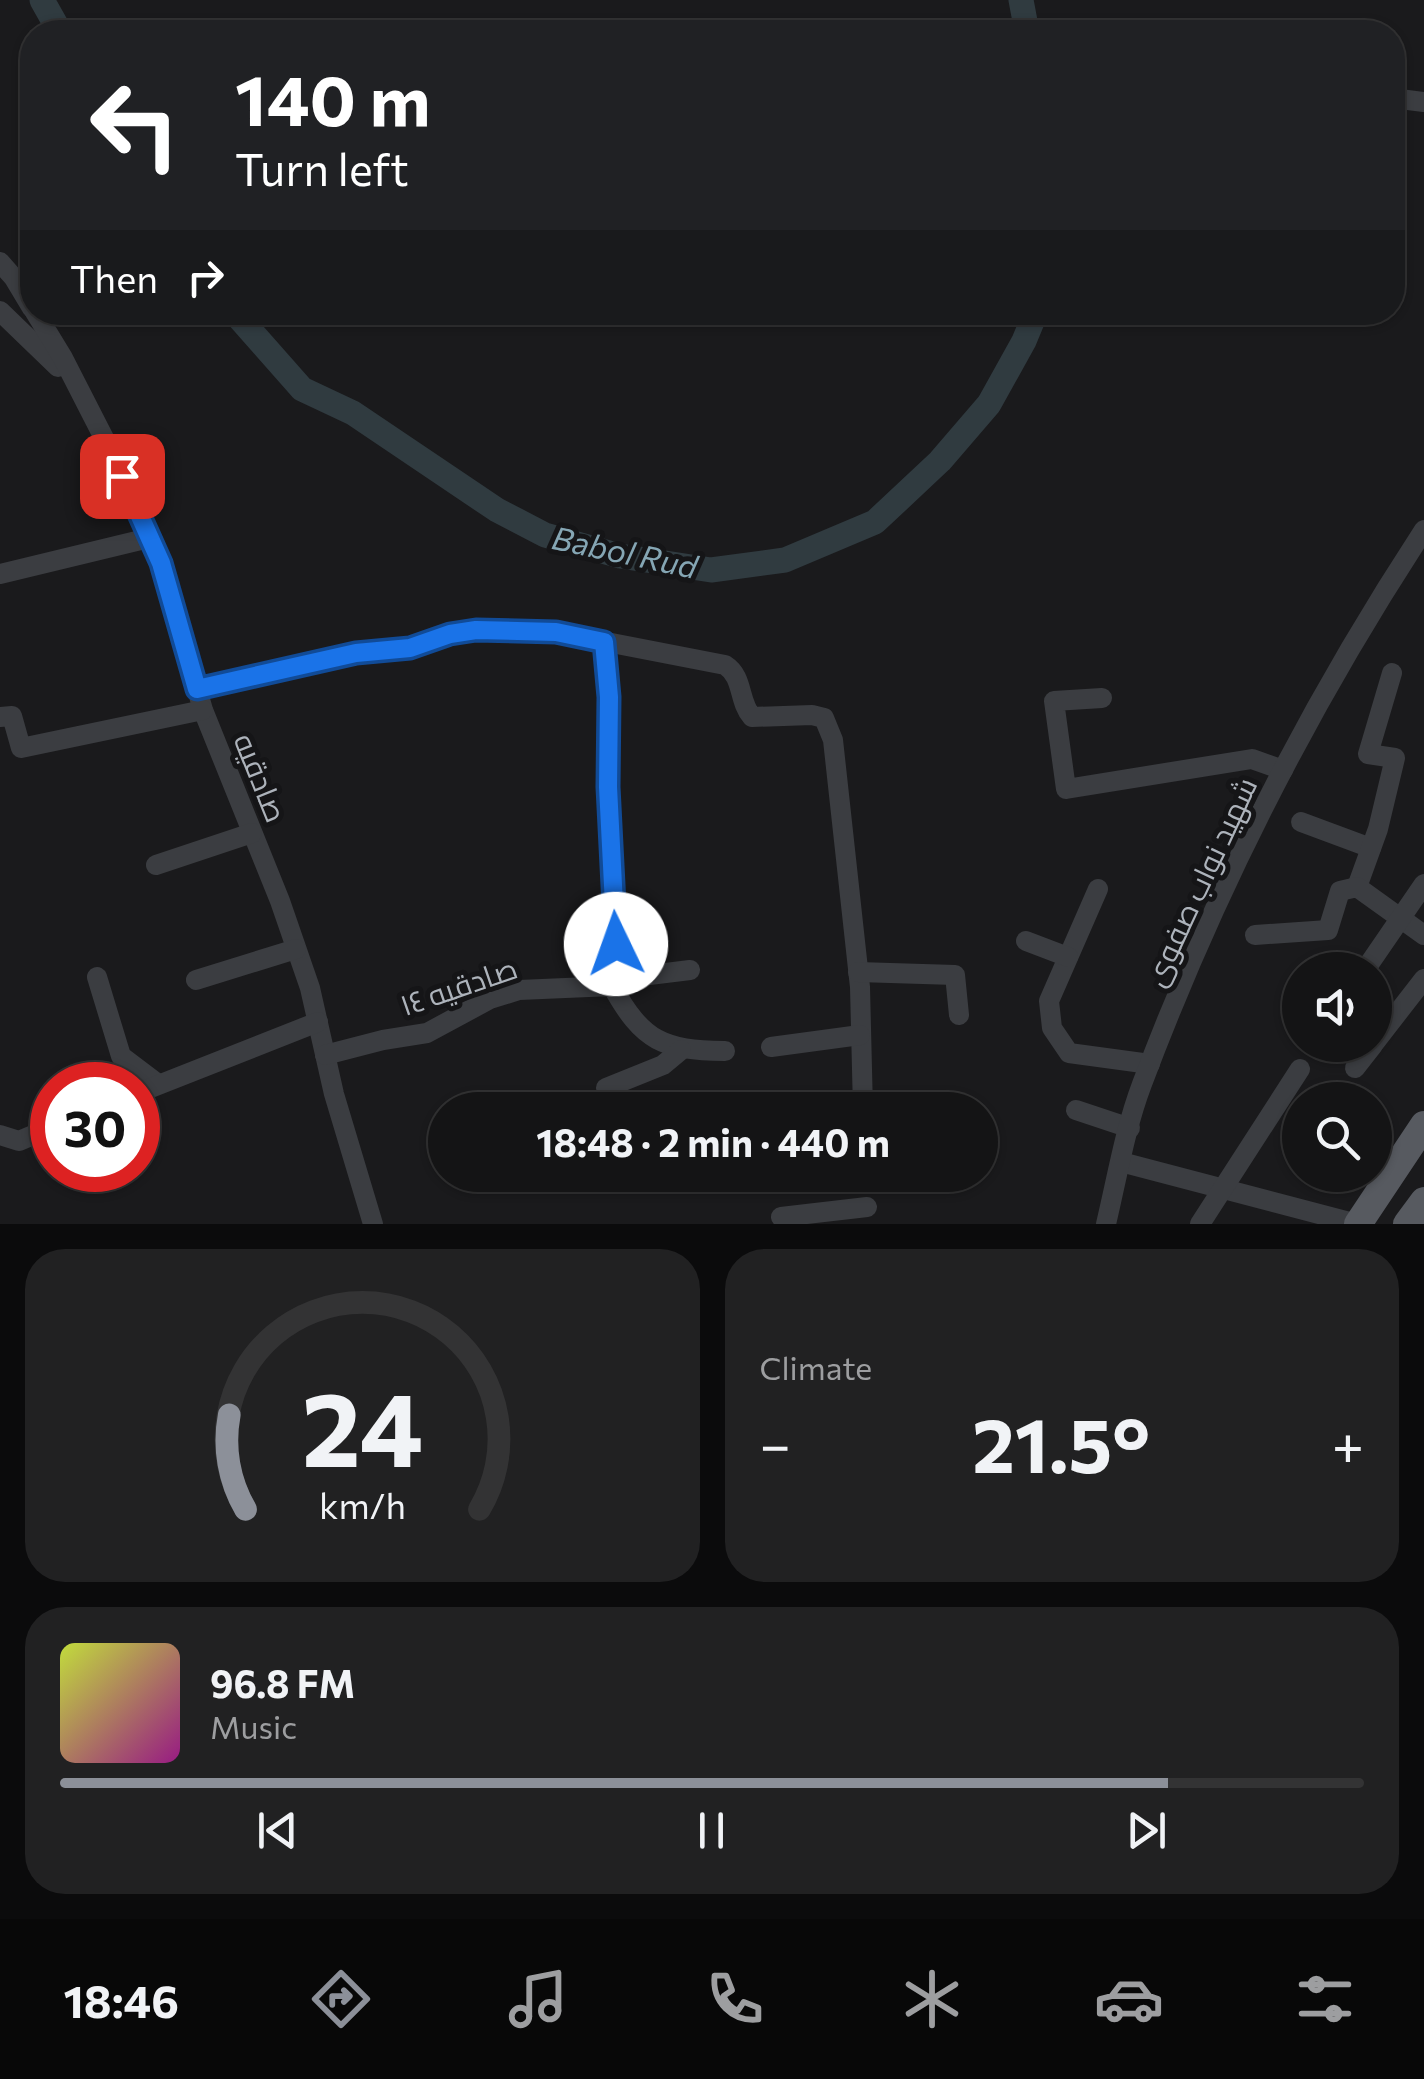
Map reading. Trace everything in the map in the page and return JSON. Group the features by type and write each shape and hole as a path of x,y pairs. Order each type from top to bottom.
{"main road":[{"path":"1358,1224 1424,1125"},
{"path":"1407,1224 1424,1201"}],"street":[{"name":"صادقیه","path":"0,262 20,291"},
{"path":"0,311 80,390"},
{"name":"صادقیه","path":"42,325 80,390 161,563 200,699 296,949 372,1224"},
{"name":"شهید نواب صفوی","path":"1106,1224 1150,1064 1247,835 1383,592 1424,530"},
{"path":"0,574 149,538"},
{"path":"0,717 12,716 22,748 356,653 410,648 476,630 556,632 726,665 734,672 744,707 752,718 824,718 833,740 858,972 862,1092"},
{"path":"604,642 618,973 612,986 643,1031 681,1050 725,1051"},
{"path":"1356,887 1371,848 1395,758 1368,754 1392,672"},
{"path":"1102,698 1054,701 1066,789 1252,759 1284,770"},
{"path":"1301,822 1371,848"},
{"path":"156,866 252,832"},
{"path":"1376,952 1424,884"},
{"path":"1255,935 1328,930 1340,891 1356,887 1424,935"},
{"path":"1098,889 1049,1001 1052,1028 1069,1053 1150,1064"},
{"path":"1026,942 1068,957"},
{"path":"196,980 296,949"},
{"name":"صادقيه ١٤","path":"325,1055 427,1033 490,999 518,990 612,986 625,978 690,970"},
{"path":"858,972 954,975 959,1015"},
{"path":"97,977 121,1056 129,1062"},
{"path":"1392,1021 1424,979"},
{"path":"160,1083 318,1022"},
{"path":"771,1047 860,1035"},
{"path":"606,1088 664,1065 681,1050"},
{"path":"1355,1068 1360,1062"},
{"path":"1200,1224 1300,1069"},
{"path":"1076,1110 1130,1128"},
{"path":"0,1134 19,1141 30,1137"},
{"path":"1121,1162 1358,1224"},
{"path":"781,1217 867,1216"}],"waterway":[{"name":"Babol Rud","path":"42,0 53,20"},
{"name":"Babol Rud","path":"1021,0 1025,20"},
{"name":"Babol Rud","path":"245,325 302,389 353,413 497,510 545,535 620,556 711,570 785,560 875,522 940,461 989,404 1031,325"}],"route":[{"path":"122,476 161,563 197,689 356,653 410,648 476,630 556,632 604,642 616,944"}]}
